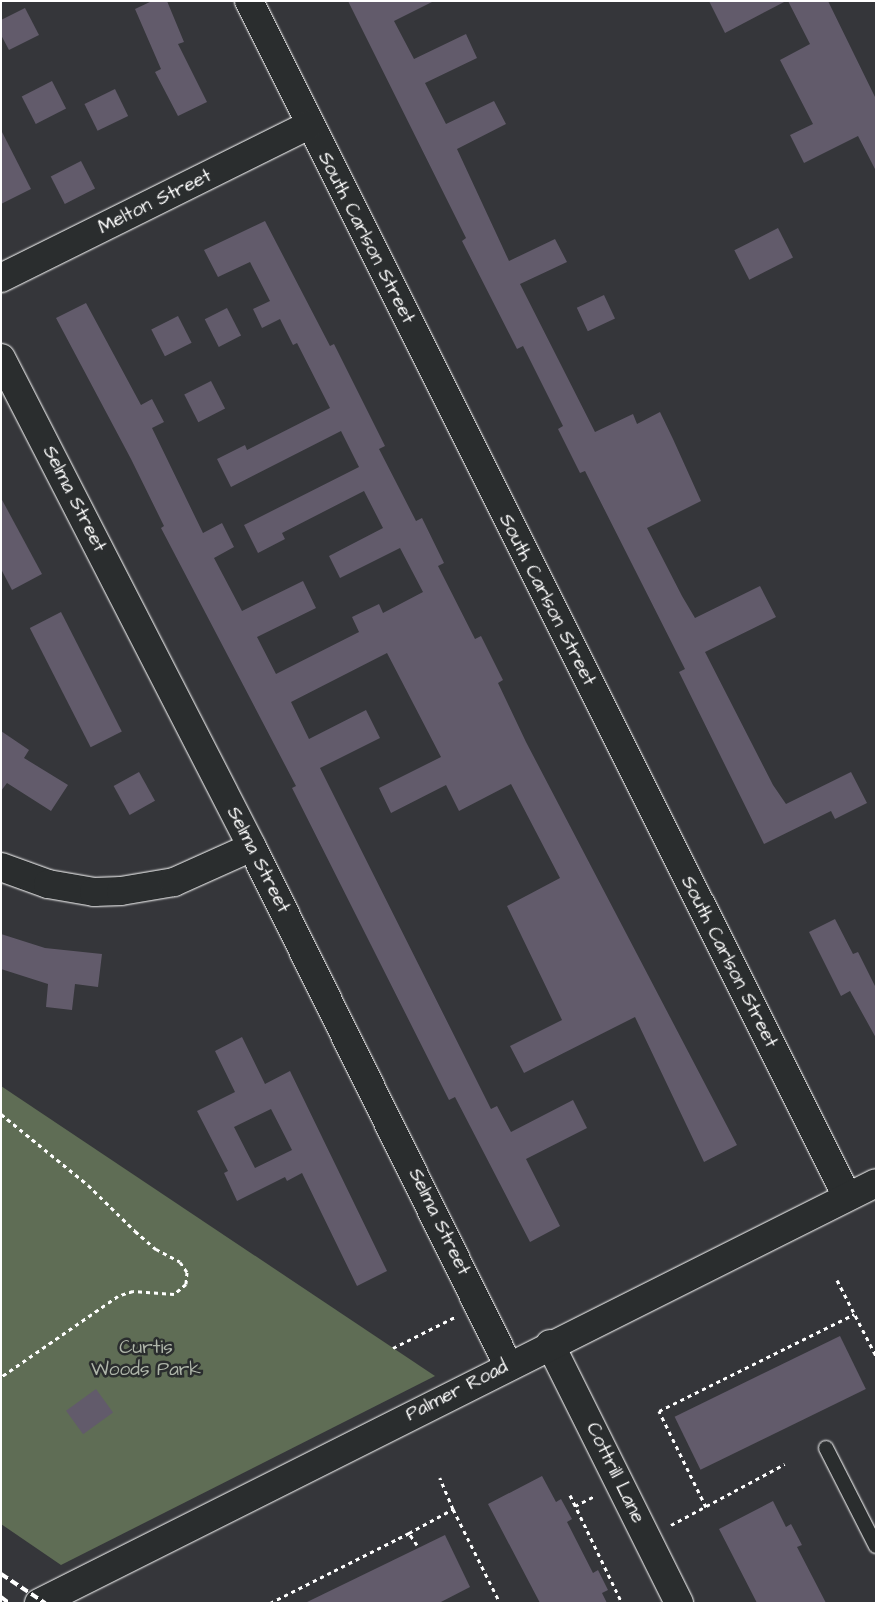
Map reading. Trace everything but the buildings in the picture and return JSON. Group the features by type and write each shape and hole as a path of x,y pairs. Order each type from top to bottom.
{"street":[{"name":"South Carlson Street","path":"249,1 309,125 847,1197"},
{"name":"Melton Street","path":"1,278 309,125"},
{"name":"Selma Street","path":"1,358 252,847 508,1365"},
{"path":"1,867 48,884 94,892 121,891 174,882 252,847"},
{"name":"Palmer Road","path":"39,1603 508,1365 876,1182"},
{"name":"Cottrill Lane","path":"550,1344 679,1603"}],"lane":[{"path":"826,1448 876,1546"}],"path":[{"path":"1,1114 88,1185 135,1232 180,1262 187,1272 186,1284 174,1294 133,1291 118,1296 1,1377"},
{"path":"837,1280 876,1356"},
{"path":"393,1348 480,1305"},
{"path":"706,1506 659,1411 854,1314"},
{"path":"665,1528 785,1464"},
{"path":"440,1478 500,1603"},
{"path":"575,1506 599,1494"},
{"path":"570,1495 622,1603"},
{"path":"270,1603 454,1509"},
{"path":"409,1533 416,1545"}],"green space":[{"name":"Curtis Woods Park","path":"1,1086 435,1376 61,1565 1,1524"}],"railway":[{"path":"1,1574 45,1603"},
{"path":"1,1597 9,1603"}]}
